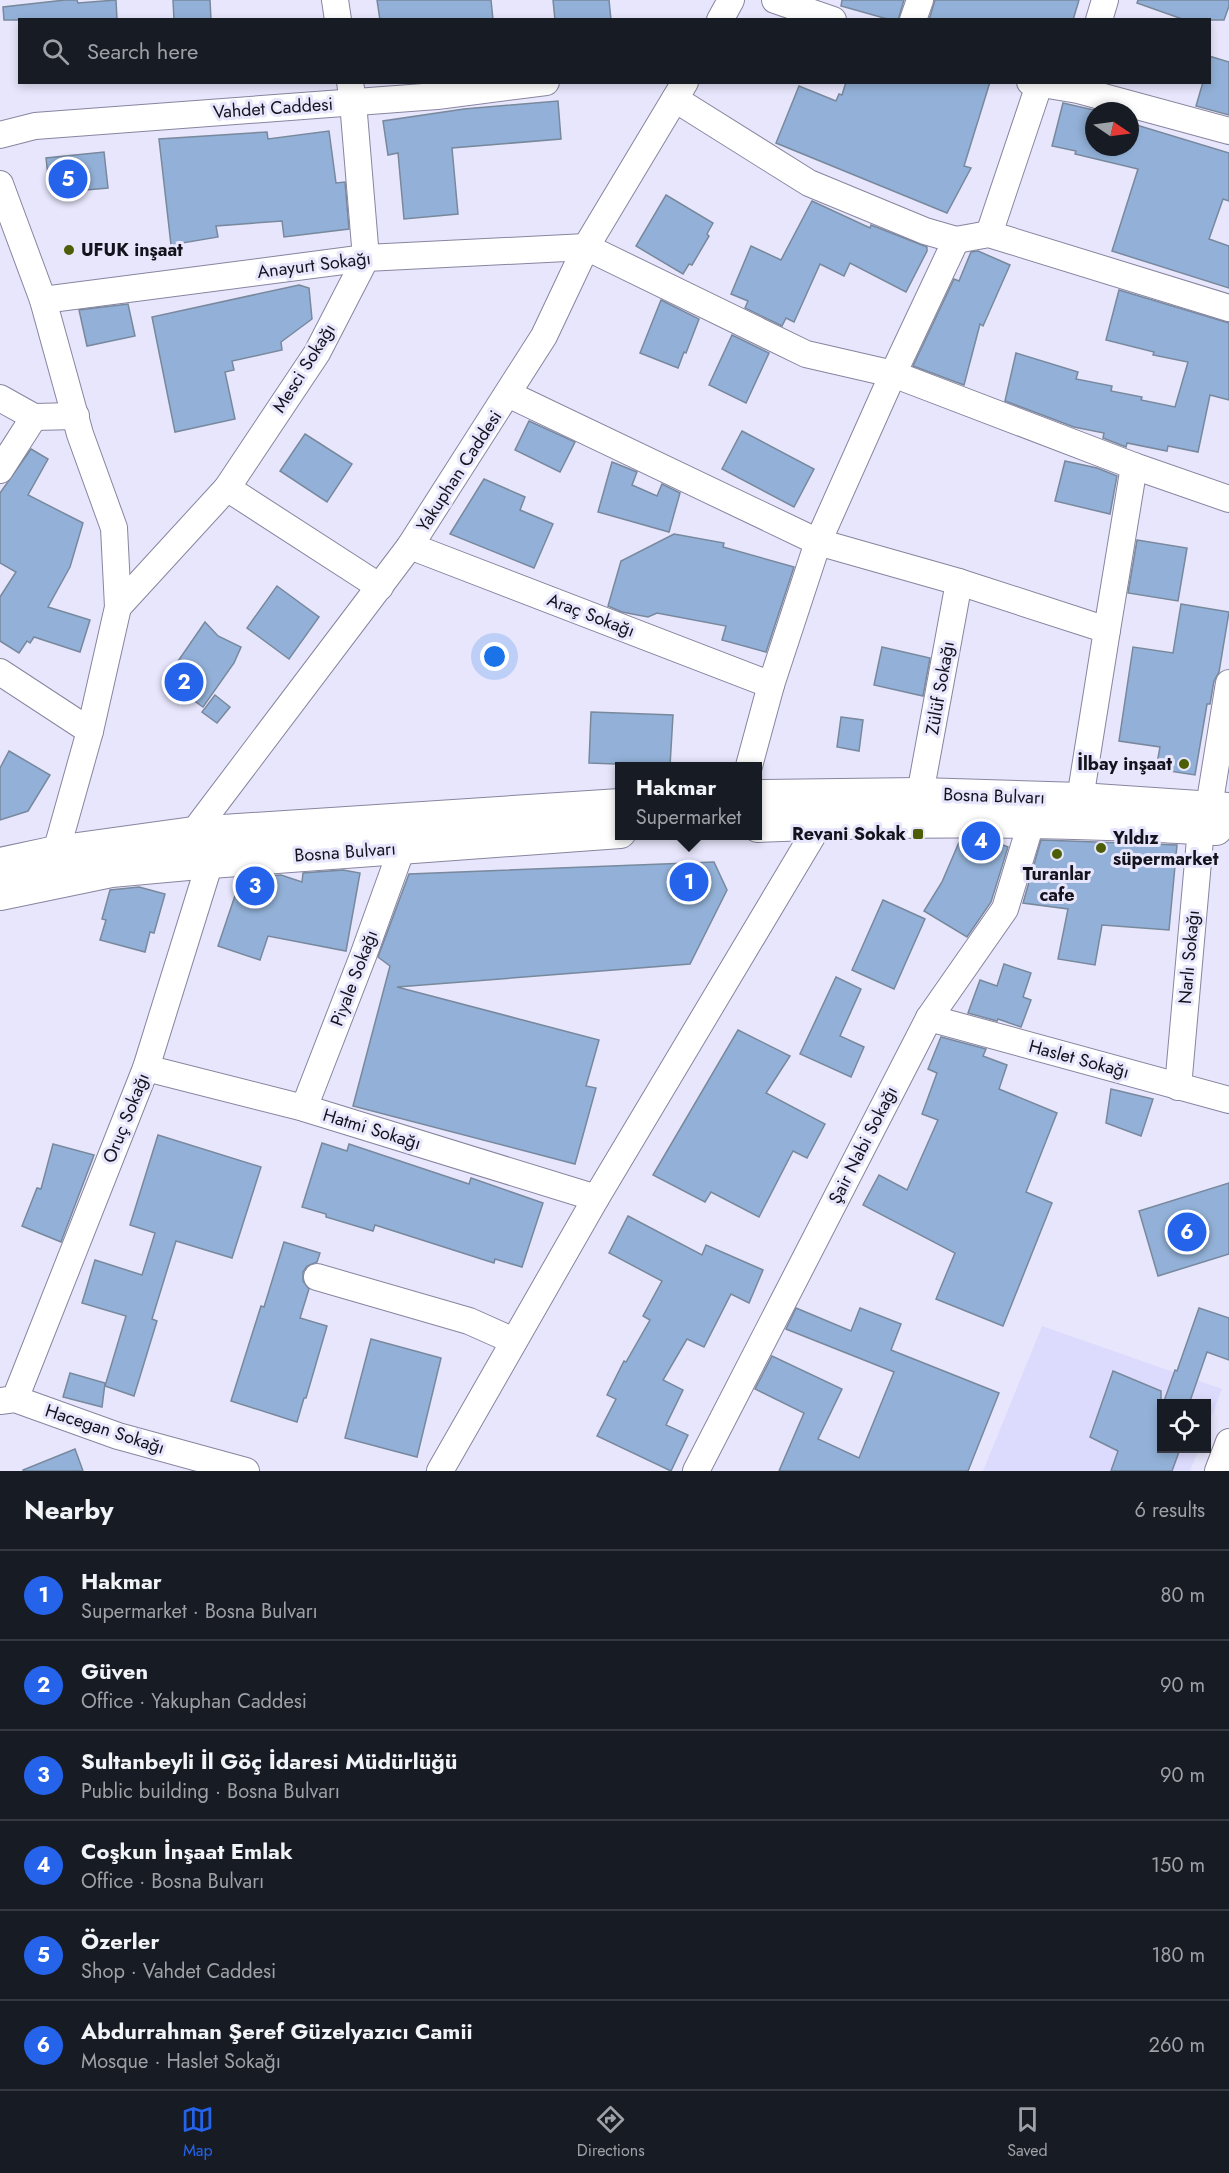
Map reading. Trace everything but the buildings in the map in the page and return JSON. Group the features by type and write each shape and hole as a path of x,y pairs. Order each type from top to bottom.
{"main road":[{"name":"Bosna Bulvarı","path":"762,796 920,794 1080,799 1217,818"},
{"name":"Bosna Bulvarı","path":"0,864 56,852 193,833 615,805"},
{"name":"Bosna Bulvarı","path":"762,826 820,823 1031,823 1217,818"},
{"name":"Bosna Bulvarı","path":"0,894 111,871 210,861 615,832"}],"street":[{"path":"335,0 338,18"},
{"path":"721,18 731,0"},
{"path":"775,0 826,18"},
{"path":"914,18 920,0"},
{"path":"1100,18 1104,0"},
{"name":"Vahdet Caddesi","path":"0,135 34,126 352,92 437,96 530,84"},
{"path":"989,234 1035,84 1079,86 1229,131"},
{"path":"680,91 809,183 925,231 956,240 989,234 1229,308"},
{"name":"Yakuphan Caddesi","path":"193,833 410,546 544,336 586,247 680,91"},
{"path":"352,92 366,258"},
{"path":"0,184 43,300 80,434 114,528 118,607 90,731 56,852"},
{"path":"749,762 771,685 818,542 892,374 956,240"},
{"path":"586,247 806,354 892,374 1134,466 1229,499"},
{"name":"Anayurt Sokağı","path":"43,300 366,258 586,247"},
{"name":"Mesci Sokağı","path":"118,607 227,488 317,353 366,258"},
{"path":"508,394 818,542 959,582 1107,630"},
{"path":"0,398 34,417 76,416"},
{"path":"0,470 34,417"},
{"path":"1080,799 1134,466"},
{"path":"227,488 380,587"},
{"name":"Araç Sokağı","path":"410,546 771,685"},
{"name":"Zülüf Sokağı","path":"920,794 959,582"},
{"path":"0,672 90,731"},
{"name":"Narlı Sokağı","path":"1178,1087 1217,818 1229,683"},
{"path":"440,1471 596,1198 820,823"},
{"name":"Şair Nabi Sokağı","path":"696,1471 929,1018 1005,909 1031,823"},
{"path":"193,833 210,861"},
{"name":"Piyale Sokağı","path":"304,1108 402,848"},
{"name":"Oruç Sokağı","path":"7,1400 146,1068 210,861"},
{"name":"Haslet Sokağı","path":"929,1018 1229,1100"},
{"name":"Hatmi Sokağı","path":"146,1068 304,1108 596,1198"},
{"path":"317,1277 469,1321 514,1341"},
{"name":"Hacegan Sokağı","path":"7,1400 118,1436 246,1471"},
{"path":"1218,1471 1229,1442"}],"shaded area":[{"path":"1042,1326 1222,1389 1211,1418 1211,1399 1157,1399 1157,1453 1197,1453 1190,1471 983,1471"}],"place":[{"name":"Özerler","path":"68,179"},
{"name":"UFUK inşaat","path":"69,250"},
{"name":"Güven","path":"184,682"},
{"name":"İlbay inşaat","path":"1184,764"},
{"name":"Revani Sokak","path":"918,834"},
{"name":"Coşkun İnşaat Emlak","path":"981,841"},
{"name":"Yıldız süpermarket","path":"1101,848"},
{"name":"Turanlar cafe","path":"1057,854"},
{"name":"Hakmar","path":"689,882"},
{"name":"Sultanbeyli İl Göç İdaresi Müdürlüğü","path":"255,886"},
{"name":"Abdurrahman Şeref Güzelyazıcı Camii","path":"1187,1232"}]}
